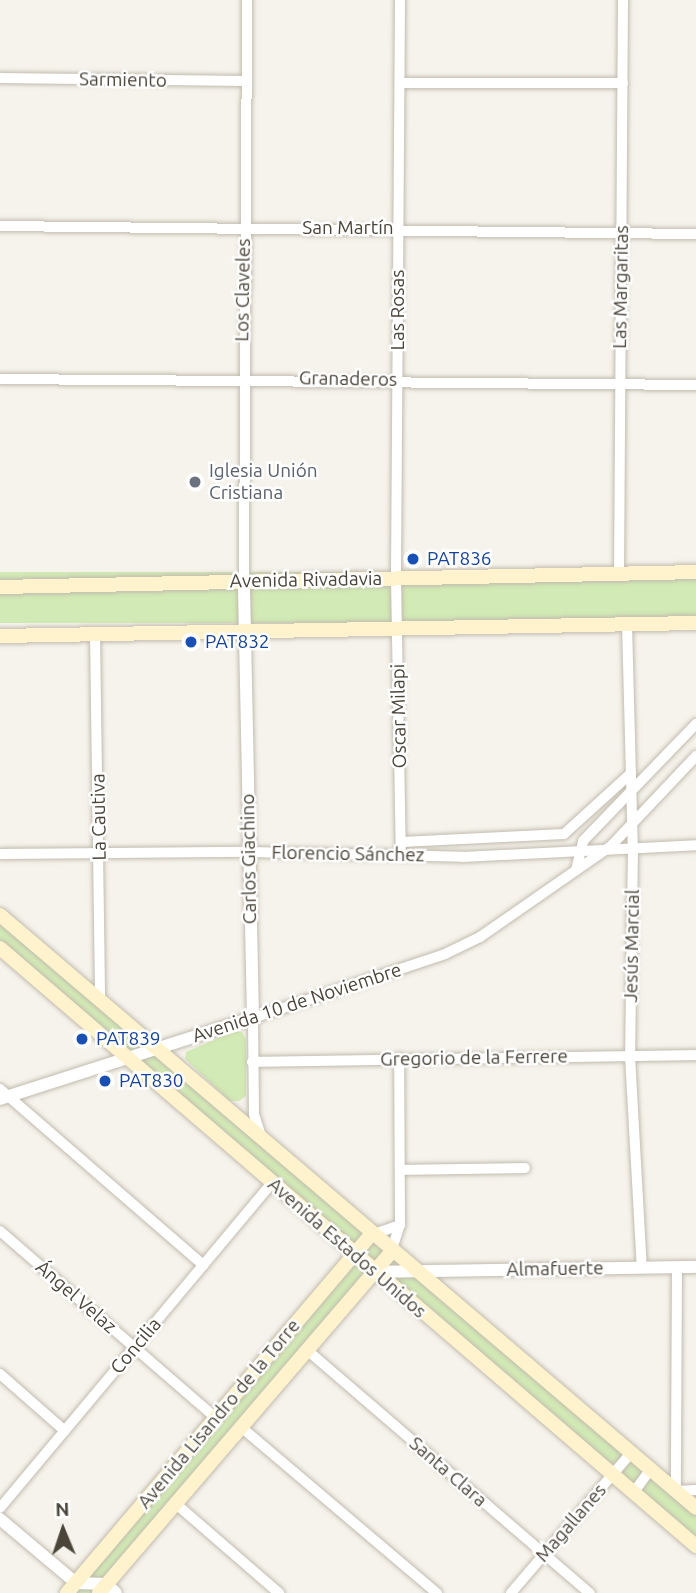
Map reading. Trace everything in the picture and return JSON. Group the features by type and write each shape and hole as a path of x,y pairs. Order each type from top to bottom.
{"main road":[{"name":"Avenida Rivadavia","path":"0,587 696,572"},
{"path":"0,636 696,623"},
{"name":"Avenida Estados Unidos","path":"0,915 158,1048 414,1272 696,1508"},
{"name":"Avenida Estados Unidos","path":"0,948 373,1272 696,1546"},
{"name":"Avenida Lisandro de la Torre","path":"72,1588 371,1235"},
{"name":"Avenida Lisandro de la Torre","path":"107,1590 175,1503 391,1252"}],"street":[{"name":"Los Claveles","path":"244,581 247,0"},
{"name":"Las Rosas","path":"396,578 400,0"},
{"name":"Las Margaritas","path":"619,573 623,0"},
{"name":"Sarmiento","path":"0,78 246,81"},
{"path":"400,83 623,83"},
{"name":"San Martín","path":"0,226 398,228 696,234"},
{"name":"Granaderos","path":"0,379 243,378 696,386"},
{"name":"Oscar Milapi","path":"396,578 401,853"},
{"name":"Carlos Giachino","path":"244,581 254,1114 261,1137"},
{"name":"Jesús Marcial","path":"627,624 633,847 631,1056 642,1268"},
{"name":"La Cautiva","path":"95,633 100,1000"},
{"path":"576,870 578,852 583,841 696,724"},
{"name":"Avenida 10 de Noviembre","path":"3,1095 253,1018 444,954 519,913 611,846 632,820 696,756"},
{"path":"401,842 564,834 629,775"},
{"name":"Florencio Sánchez","path":"0,854 249,852 401,853 463,857 578,852 611,846 696,845"},
{"name":"Gregorio de la Ferrere","path":"253,1062 696,1055"},
{"path":"391,1252 400,1225 399,1058"},
{"path":"3,1095 203,1265"},
{"path":"400,1170 525,1168"},
{"name":"Concilia","path":"0,1507 271,1184"},
{"path":"371,1235 400,1225"},
{"name":"Ángel Velaz","path":"0,1231 216,1418"},
{"path":"677,1267 676,1491 696,1490"},
{"name":"Almafuerte","path":"373,1272 696,1267"},
{"name":"Santa Clara","path":"307,1350 590,1593"},
{"path":"0,1374 65,1431"},
{"path":"242,1427 437,1593"},
{"name":"Magallanes","path":"511,1593 631,1453"},
{"path":"634,1492 650,1470"},
{"path":"175,1503 279,1593"},
{"path":"0,1520 72,1588 107,1590"}],"green space":[{"path":"0,572 696,572 696,623 0,623"},
{"path":"0,915 696,1508 696,1546 373,1272 99,1593 67,1593 353,1255 0,948"},
{"path":"232,1032 242,1032 246,1040 246,1096 239,1101 230,1101 185,1059 186,1052"}],"place":[{"name":"Iglesia Unión Cristiana","path":"195,482"},
{"name":"PAT836","path":"413,559"},
{"name":"PAT832","path":"191,642"},
{"name":"PAT839","path":"82,1039"},
{"name":"PAT830","path":"105,1081"}]}
